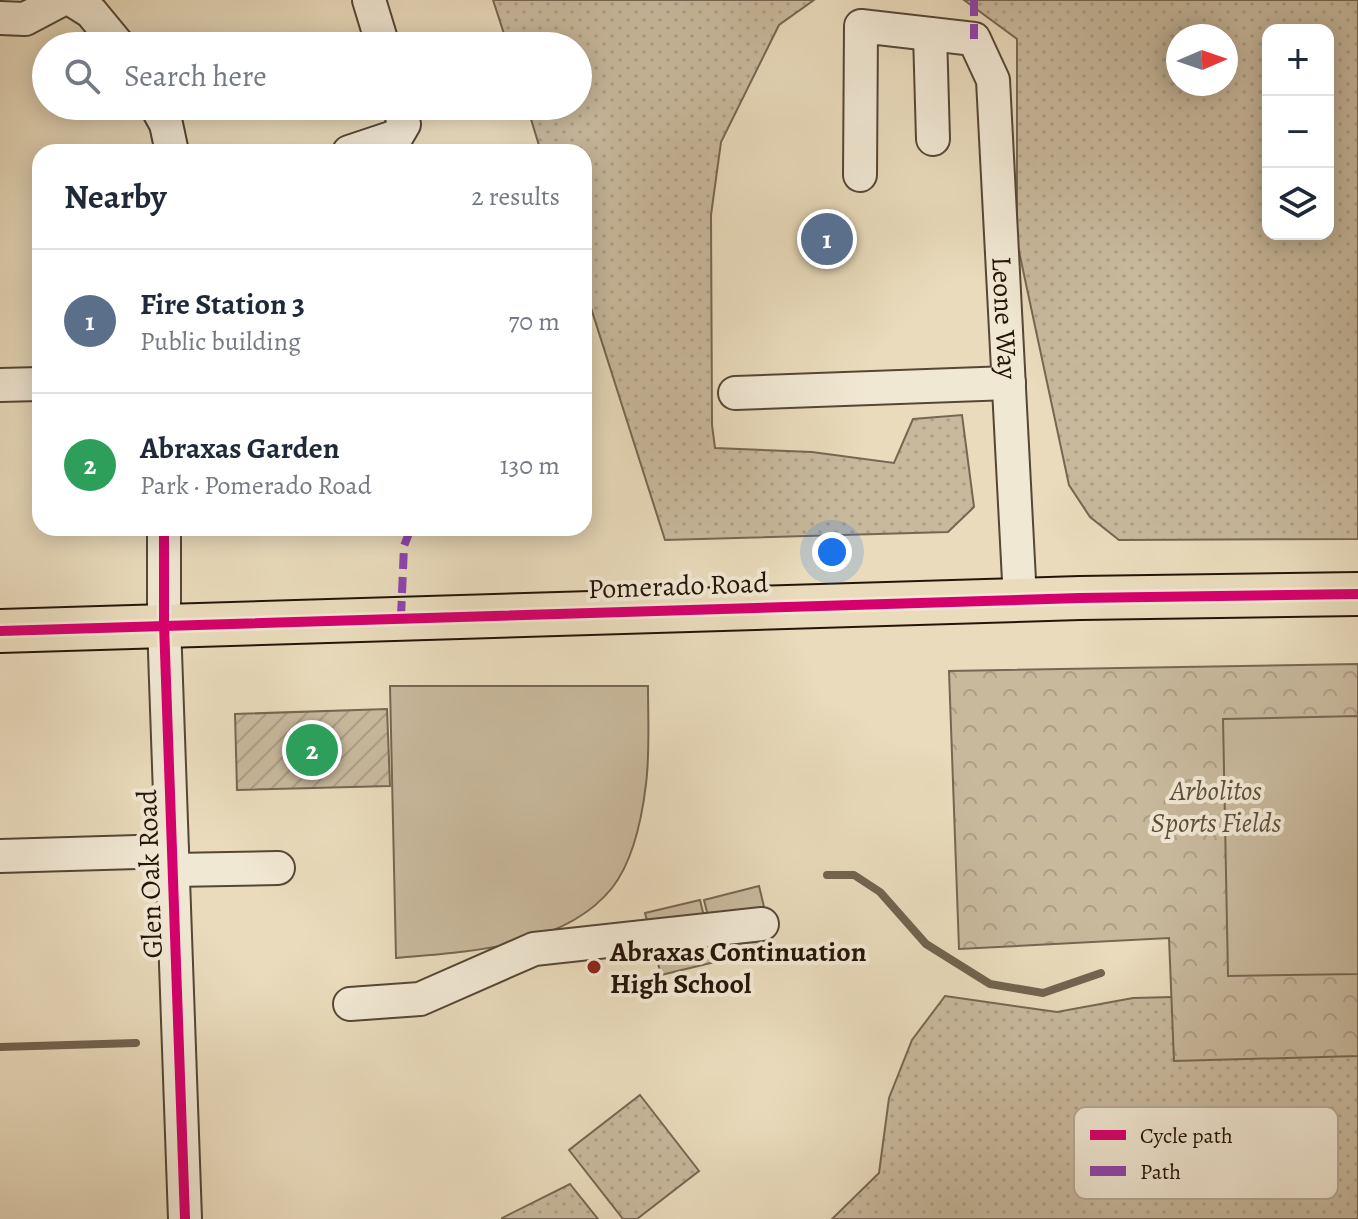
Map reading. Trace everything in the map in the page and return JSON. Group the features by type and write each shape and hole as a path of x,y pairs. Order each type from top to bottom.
{"main road":[{"name":"Pomerado Road","path":"0,631 1020,600 1358,594"}],"street":[{"path":"0,18 25,19 61,0"},
{"path":"72,0 91,12 107,32"},
{"path":"369,0 379,32"},
{"path":"860,175 861,26 930,34 933,139"},
{"name":"Leone Way","path":"930,34 974,39 993,80 1020,600"},
{"path":"164,120 170,144"},
{"path":"373,144 397,136 404,124 403,120"},
{"path":"735,393 1009,383"},
{"path":"0,385 32,384"},
{"name":"Glen Oak Road","path":"164,536 164,624 185,1219"},
{"path":"0,856 172,860 278,868"},
{"path":"350,1004 420,999 534,949 762,924"}],"green space":[{"path":"493,0 814,0 779,25 721,142 711,215 712,425 715,448 812,452 894,463 913,419 962,415 974,507 948,532 665,540 592,311 592,144 539,144 531,120 592,120 592,32 503,32"},
{"path":"964,0 1358,0 1358,539 1119,540 1090,517 1069,485 1017,242 1017,39"},
{"name":"Arbolitos Sports Fields","path":"1358,664 1358,1056 1174,1061 1169,938 959,949 949,671"},
{"path":"390,686 648,686 646,784 635,839 619,877 592,908 541,935 512,943 396,958"},
{"path":"387,709 390,786 237,790 235,714"},
{"path":"1358,716 1358,974 1228,976 1223,719"},
{"path":"759,886 774,948 719,961 704,900"},
{"path":"700,900 715,962 661,975 645,913"},
{"path":"945,996 1057,1012 1133,998 1214,996 1358,1000 1358,1219 832,1219 879,1173 889,1098 912,1040"},
{"path":"640,1095 699,1171 637,1219 623,1219 569,1150"},
{"path":"570,1184 598,1219 502,1219 502,1218"}],"waterway":[{"path":"827,875 854,875 880,892 926,944 990,984 1043,993 1101,973"},
{"path":"0,1047 136,1043"}],"marked path":[{"path":"974,0 974,39"},
{"path":"401,617 404,546 408,536"}],"cycle path":[{"path":"164,536 164,624 185,1219"},
{"path":"0,631 1080,598 1358,594"}],"place":[{"name":"Fire Station 3","path":"827,239"},
{"name":"Abraxas Garden","path":"312,750"},
{"name":"Abraxas Continuation High School","path":"594,967"}]}
